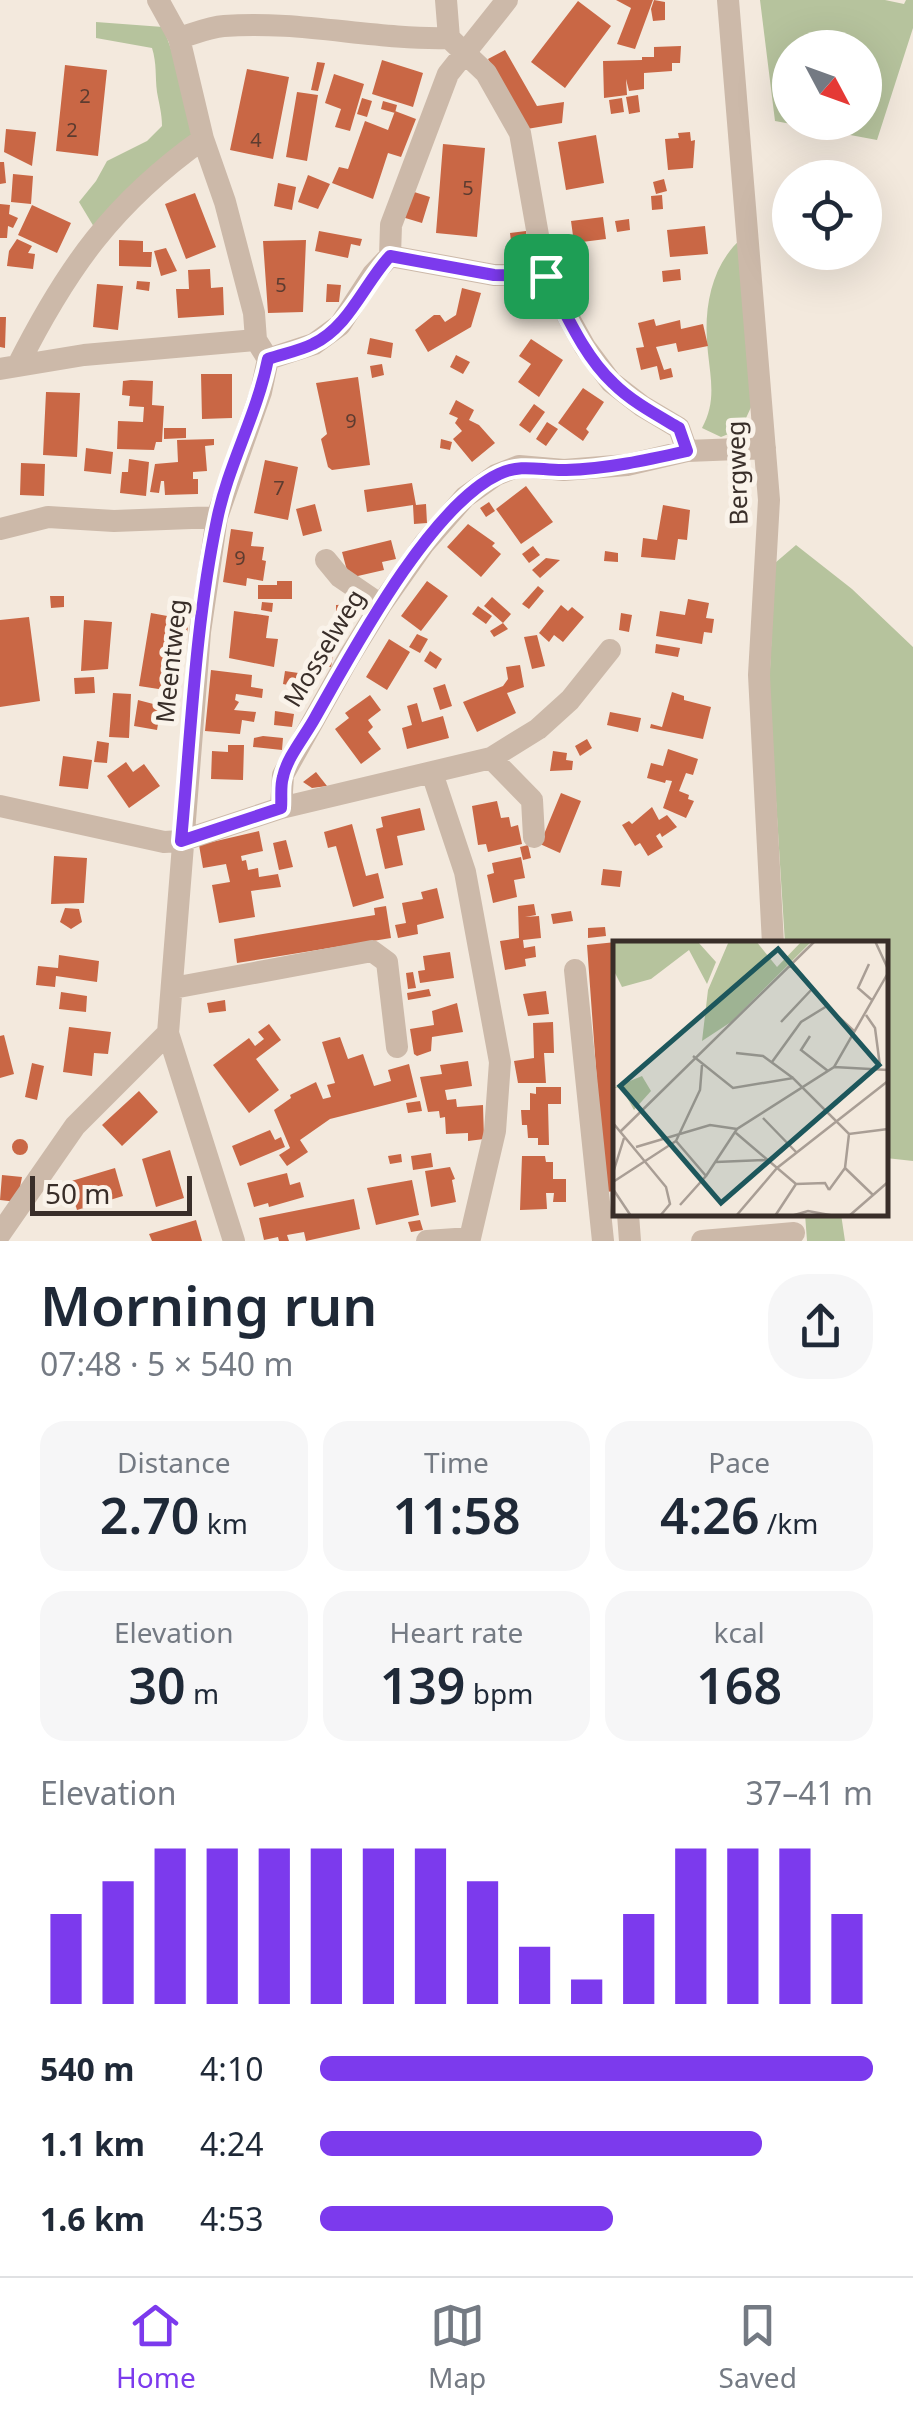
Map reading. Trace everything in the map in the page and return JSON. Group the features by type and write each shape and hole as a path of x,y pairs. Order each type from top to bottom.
{"street":[{"path":"446,0 458,45 486,73 520,132 546,276 585,347 611,382 679,428 687,451"},
{"path":"390,256 388,239 458,45 507,0"},
{"name":"Bergweg","path":"728,0 769,500 759,675 774,941"},
{"name":"Meentweg","path":"159,4 179,38 262,350 262,392 218,517 200,632 168,1034 234,1241"},
{"path":"179,38 222,26 283,27 458,45"},
{"path":"9,367 100,230 170,163 203,139"},
{"path":"390,256 494,275 546,276"},
{"path":"9,367 84,356 262,350 314,344 340,325 373,274 390,256"},
{"name":"Mosselweg","path":"281,808 283,775 381,605 465,497 496,475 519,466 564,470 627,465 687,451 765,448"},
{"path":"0,528 48,516 114,521 218,517"},
{"path":"326,560 340,576 381,605"},
{"path":"0,806 164,842 181,841 281,808 491,758 538,730 570,700 610,650"},
{"path":"491,758 532,800 534,837"},
{"path":"427,1241 474,1240 495,1131 500,1062 465,872 432,772"},
{"path":"173,988 372,951 387,962 397,1047"},
{"path":"575,970 602,1241"},
{"path":"0,1234 75,1126 168,1034"},
{"path":"628,1216 630,1241"},
{"path":"702,1241 794,1229"}],"green space":[{"path":"760,0 885,0 904,4 913,0 913,28 882,124 882,30 772,30 772,97"},
{"path":"96,22 163,27 187,93 193,141 97,232 79,202 107,161 147,141 162,126 152,48 96,38"},
{"path":"742,238 752,405 741,429 721,437 702,428 711,391 708,306 722,262"},
{"path":"796,545 852,589 913,647 913,1161 888,1158 888,941 785,941 769,690 775,563"},
{"path":"805,1216 841,1216 845,1241 807,1241"}],"building":[{"path":"616,0 653,0 635,49 617,44 631,8"},
{"path":"654,0 665,2 665,20 653,21"},
{"path":"578,1 611,26 565,88 531,62"},
{"path":"681,46 680,63 672,63 672,71 644,73 644,89 629,91 626,79 627,95 604,98 603,61 642,60 654,57 654,47"},
{"path":"505,50 537,106 564,102 562,123 527,129 488,59"},
{"path":"382,60 423,73 413,107 372,94"},
{"path":"317,62 325,63 318,91 311,90"},
{"path":"65,65 107,70 98,156 56,151"},
{"path":"247,69 289,77 273,159 230,150"},
{"path":"334,74 364,84 350,131 335,127 341,109 325,103"},
{"path":"297,92 318,95 307,161 286,157"},
{"path":"638,95 640,112 629,114 626,97"},
{"path":"362,98 372,101 367,117 357,114"},
{"path":"622,98 624,112 611,114 609,100"},
{"path":"383,101 397,105 395,113 381,109"},
{"path":"395,111 416,119 401,157 388,153 373,199 332,183 339,167 348,169 365,121 388,130"},
{"path":"6,129 36,132 32,166 4,152"},
{"path":"690,132 691,141 695,140 693,168 668,170 665,139"},
{"path":"596,135 604,183 566,190 558,142"},
{"path":"443,144 485,148 477,237 436,233"},
{"path":"0,162 4,162 6,183 0,184"},
{"path":"13,174 33,176 31,204 11,202"},
{"path":"308,175 330,184 318,209 298,202"},
{"path":"664,179 667,191 656,194 653,182"},
{"path":"278,183 296,187 292,210 274,206"},
{"path":"411,191 430,197 422,223 402,217"},
{"path":"195,193 216,247 186,259 165,204"},
{"path":"662,195 663,209 652,210 651,196"},
{"path":"0,204 10,205 9,214 18,218 13,228 8,226 7,238 0,238"},
{"path":"32,205 71,223 57,253 18,235"},
{"path":"603,217 606,239 574,243 571,221"},
{"path":"629,219 630,230 617,232 615,221"},
{"path":"705,226 708,254 670,257 667,230"},
{"path":"319,231 362,239 360,246 351,244 348,258 315,251"},
{"path":"526,231 529,256 513,258 510,233"},
{"path":"17,239 32,246 28,253 35,254 33,269 7,266 9,251"},
{"path":"119,240 143,241 143,252 152,252 151,267 119,266"},
{"path":"306,240 303,312 268,313 263,241"},
{"path":"166,248 177,271 161,276 154,251"},
{"path":"210,269 211,288 223,287 224,315 178,318 176,289 189,289 188,270"},
{"path":"680,269 681,280 663,282 662,271"},
{"path":"137,281 150,282 149,291 136,289"},
{"path":"97,284 123,286 118,330 93,327"},
{"path":"327,284 341,285 339,302 326,302"},
{"path":"462,288 481,293 471,327 428,352 415,330 434,315 440,315 445,322 456,315"},
{"path":"0,317 6,317 5,348 0,347"},
{"path":"654,319 656,326 680,320 681,329 703,324 708,346 678,352 676,343 656,347 664,370 671,368 673,377 660,380 657,366 641,370 636,348 644,347 638,323"},
{"path":"370,338 393,343 391,358 367,354"},
{"path":"531,339 563,360 539,397 518,382 531,364 519,356"},
{"path":"456,355 470,362 463,374 450,367"},
{"path":"382,364 384,375 372,378 370,366"},
{"path":"201,374 232,374 232,418 202,419"},
{"path":"358,377 370,465 332,470 321,439 327,434 316,383"},
{"path":"123,381 153,381 152,405 164,406 162,442 156,442 154,450 117,449 118,421 143,422 144,407 129,406 130,396 122,395"},
{"path":"583,388 604,402 586,429 589,432 583,441 558,423"},
{"path":"46,392 80,393 77,457 43,455"},
{"path":"456,400 474,410 469,420 495,443 472,462 453,439 462,431 455,423 458,418 449,414"},
{"path":"534,404 545,412 530,433 519,425"},
{"path":"547,422 558,429 546,446 536,439"},
{"path":"164,428 186,428 186,438 164,439"},
{"path":"214,439 214,445 205,446 207,471 193,472 193,479 198,479 198,494 165,495 164,481 159,493 150,492 155,464 178,462 177,440"},
{"path":"441,439 452,442 450,450 440,448"},
{"path":"86,448 113,452 111,474 84,471"},
{"path":"129,459 149,462 146,496 120,493 122,472 128,472"},
{"path":"265,460 298,467 288,520 254,513"},
{"path":"21,463 45,464 44,496 20,495"},
{"path":"412,483 416,505 426,504 427,523 414,524 413,505 367,512 364,490"},
{"path":"526,486 553,522 521,544 496,509"},
{"path":"489,502 495,511 486,517 480,508"},
{"path":"315,504 322,531 303,536 296,509"},
{"path":"663,505 690,510 687,540 678,539 675,560 641,557 643,538 657,540"},
{"path":"468,524 495,543 492,546 501,554 481,577 447,547"},
{"path":"231,529 253,532 251,546 264,547 263,581 247,578 246,586 223,582"},
{"path":"391,540 396,559 382,562 384,570 349,578 342,552"},
{"path":"533,546 540,555 529,563 522,554"},
{"path":"605,551 618,553 618,562 604,561"},
{"path":"546,558 560,560 540,578 532,570"},
{"path":"277,581 292,581 292,599 258,599 258,585 277,585"},
{"path":"427,581 448,596 421,631 401,616"},
{"path":"538,586 544,591 529,609 522,604"},
{"path":"50,596 64,596 64,607 51,608"},
{"path":"492,597 511,614 503,623 484,606"},
{"path":"688,599 709,603 706,618 714,619 712,633 704,632 702,644 656,636 660,611 685,615"},
{"path":"262,602 273,603 272,612 261,610"},
{"path":"358,604 364,610 359,615 336,616 336,605"},
{"path":"561,605 568,611 572,607 584,617 563,642 554,635 549,642 539,633"},
{"path":"478,606 492,616 486,624 472,614"},
{"path":"234,611 269,616 266,638 278,639 274,667 229,658"},
{"path":"151,613 189,620 178,692 139,686"},
{"path":"621,613 632,615 629,632 619,630"},
{"path":"29,617 40,701 0,707 0,620"},
{"path":"84,620 112,622 108,669 81,671"},
{"path":"503,623 508,629 494,637 490,631"},
{"path":"417,634 428,639 420,653 409,647"},
{"path":"537,635 545,666 532,669 524,637"},
{"path":"389,639 410,652 387,690 366,677"},
{"path":"321,643 335,646 331,667 317,665"},
{"path":"656,644 680,648 678,657 655,653"},
{"path":"430,651 442,659 436,669 424,661"},
{"path":"520,665 524,687 507,693 516,713 477,732 463,702 503,686 508,679 506,667"},
{"path":"211,670 252,675 251,687 263,689 262,698 236,694 235,700 239,702 234,710 256,712 254,722 242,720 240,734 205,731"},
{"path":"285,671 305,674 303,688 283,684"},
{"path":"94,677 95,693 75,694 74,678"},
{"path":"445,684 452,706 440,710 433,688"},
{"path":"672,692 684,696 684,700 711,707 703,739 650,728 651,724 662,727"},
{"path":"113,693 131,694 129,738 109,737"},
{"path":"370,695 381,710 368,720 373,727 368,732 381,749 361,764 335,729 349,718 345,713"},
{"path":"138,700 161,706 157,730 134,726"},
{"path":"417,703 422,722 443,716 449,738 407,749 402,728 412,725 407,706"},
{"path":"275,711 294,714 292,727 274,725"},
{"path":"610,712 641,718 638,732 607,725"},
{"path":"254,738 283,738 282,750 253,747"},
{"path":"587,739 592,748 580,756 575,746"},
{"path":"97,741 109,743 107,763 94,762"},
{"path":"228,745 244,745 243,780 211,779 212,751 228,752"},
{"path":"668,749 698,759 693,775 686,773 679,791 694,801 686,818 663,808 672,781 647,778 651,763 663,766"},
{"path":"553,751 567,753 566,760 573,761 572,770 550,771"},
{"path":"63,756 92,760 88,789 59,786"},
{"path":"126,762 133,772 144,764 160,786 129,808 107,776"},
{"path":"316,772 327,786 312,788 303,782"},
{"path":"561,793 581,801 560,853 540,844"},
{"path":"497,801 501,818 509,817 511,827 518,825 522,844 488,852 486,844 478,845 472,806"},
{"path":"652,807 659,820 667,815 677,827 662,837 660,833 656,836 663,847 648,856 640,843 635,846 622,825 629,821 632,824"},
{"path":"420,808 425,830 397,836 403,865 385,869 376,829 383,827 381,817"},
{"path":"352,824 366,876 378,873 384,898 353,907 336,846 328,848 324,832"},
{"path":"259,831 263,851 241,856 242,861 246,860 248,870 258,868 259,877 278,874 281,887 251,891 255,917 219,923 212,885 230,882 226,864 203,868 199,845"},
{"path":"286,840 293,867 279,870 273,843"},
{"path":"528,845 531,858 523,860 520,847"},
{"path":"54,856 87,858 84,903 51,904"},
{"path":"521,857 525,878 514,880 517,897 493,903 487,875 494,873 492,863"},
{"path":"603,869 622,871 620,887 601,885"},
{"path":"437,888 444,918 417,925 418,934 398,938 395,925 406,923 402,903 423,899 421,892"},
{"path":"534,904 536,915 525,917 539,916 541,938 523,940 524,948 535,946 536,957 525,959 526,966 505,970 500,941 519,938 518,906"},
{"path":"386,906 391,938 237,963 234,939 375,915 374,908"},
{"path":"65,908 79,909 82,922 71,929 60,922"},
{"path":"571,911 573,921 553,924 551,914"},
{"path":"605,927 606,936 588,938 588,928"},
{"path":"613,942 613,1191 605,1192 587,945"},
{"path":"450,952 454,978 420,983 418,971 425,970 423,956"},
{"path":"59,955 99,961 97,982 56,976 55,987 36,985 38,966 58,968"},
{"path":"413,972 416,988 408,989 406,973"},
{"path":"429,989 431,996 408,1000 407,993"},
{"path":"546,991 549,1014 528,1016 523,994"},
{"path":"61,992 87,996 86,1012 59,1009"},
{"path":"225,1000 226,1011 209,1013 207,1003"},
{"path":"457,1003 463,1032 432,1037 431,1051 414,1054 410,1029 434,1025 432,1011"},
{"path":"553,1022 554,1053 544,1053 546,1083 518,1083 514,1061 534,1058 533,1023"},
{"path":"269,1024 281,1040 256,1059 279,1090 249,1113 213,1065 249,1038 255,1046 264,1039 258,1032"},
{"path":"69,1027 111,1032 108,1054 94,1053 92,1076 63,1072"},
{"path":"4,1035 14,1074 0,1078 0,1036"},
{"path":"340,1037 348,1059 363,1054 374,1086 391,1081 388,1070 409,1064 417,1097 330,1119 300,1140 308,1152 287,1166 279,1155 290,1148 274,1110 290,1095 316,1082 323,1099 331,1097 327,1085 335,1083 322,1042"},
{"path":"468,1061 472,1086 445,1090 447,1100 456,1099 457,1107 483,1105 484,1139 468,1141 468,1133 446,1134 445,1117 440,1118 439,1111 428,1112 420,1077 442,1074 440,1065"},
{"path":"32,1063 44,1066 37,1100 25,1097"},
{"path":"536,1087 561,1087 561,1104 548,1104 549,1145 538,1145 538,1138 528,1138 527,1125 522,1125 521,1110 530,1110 530,1093 536,1094"},
{"path":"139,1091 158,1112 122,1146 102,1125"},
{"path":"420,1101 422,1111 408,1113 406,1103"},
{"path":"270,1130 275,1140 281,1137 285,1147 240,1166 232,1146"},
{"path":"20,1139 28,1147 20,1155 12,1147"},
{"path":"170,1150 184,1198 156,1207 142,1159"},
{"path":"431,1153 433,1167 413,1170 411,1156"},
{"path":"401,1154 402,1162 390,1164 388,1156"},
{"path":"522,1156 545,1156 546,1162 553,1162 553,1179 566,1179 566,1202 553,1202 554,1193 546,1193 547,1209 520,1210"},
{"path":"450,1167 456,1202 431,1207 425,1171"},
{"path":"115,1168 123,1196 77,1210 68,1182"},
{"path":"287,1173 290,1185 300,1182 304,1197 254,1207 247,1183"},
{"path":"2,1175 22,1177 17,1202 0,1200"},
{"path":"412,1180 419,1215 376,1225 367,1188"},
{"path":"354,1199 360,1229 306,1241 304,1232 287,1235 289,1241 279,1241 278,1237 264,1240 259,1218"},
{"path":"196,1220 202,1241 152,1241 149,1234"},
{"path":"420,1220 423,1230 411,1232 408,1222"}],"route":[{"path":"390,256 494,275 546,276 585,347 611,382 679,428 687,451 627,465 564,470 519,466 496,475 465,497 424,544 350,657 283,775 281,808 181,841 200,632 218,517 262,392 268,359 314,344 340,325 373,274 390,256"}]}
